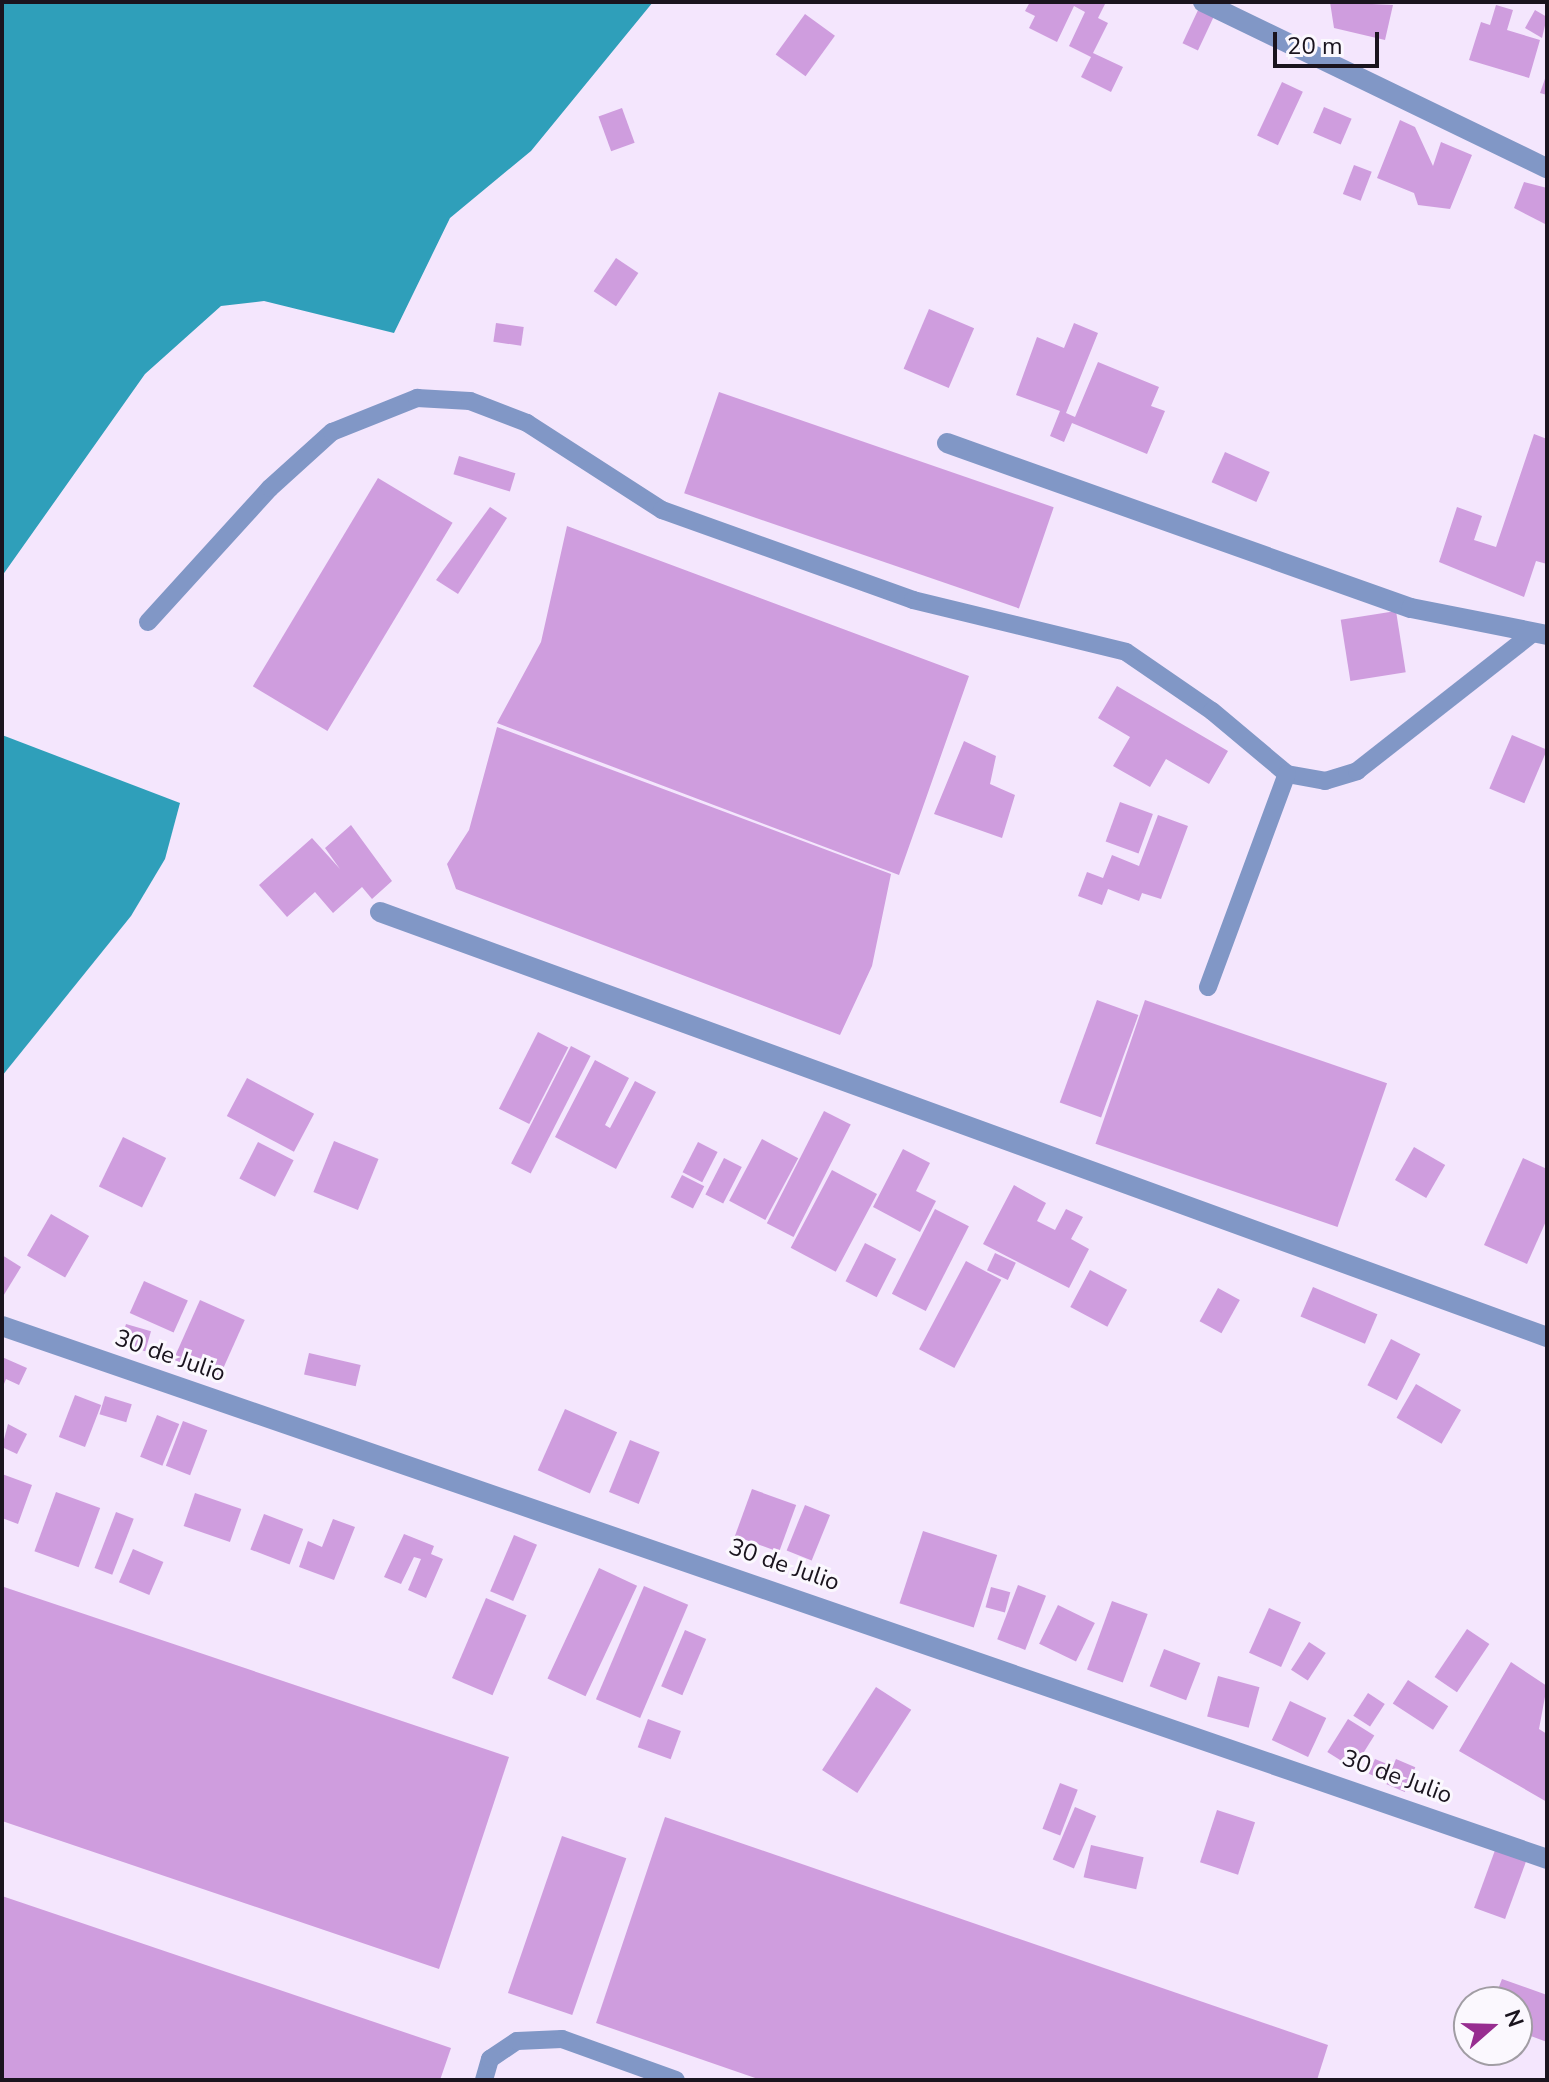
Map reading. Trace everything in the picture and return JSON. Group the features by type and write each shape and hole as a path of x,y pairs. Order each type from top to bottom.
{"street":[{"path":"1203,2 1547,168"},
{"path":"947,443 1411,608 1540,634"},
{"path":"380,912 1547,1337"},
{"name":"30 de Julio","path":"2,1326 1547,1859"}],"lane":[{"path":"148,622 270,488 332,432 417,398 470,401 527,423 662,510 913,600 1126,652 1212,711 1287,774 1325,781 1357,771 1540,634"},
{"path":"1208,987 1287,774"},
{"path":"484,2080 490,2059 517,2041 562,2039 676,2080"}],"water":[{"path":"2,2 653,2 531,151 450,218 394,333 264,301 221,306 145,374 2,576"},
{"path":"2,735 180,803 165,859 131,916 2,1076"}],"building":[{"path":"1030,2 1106,2 1098,18 1108,23 1093,53 1123,67 1111,92 1081,77 1091,57 1069,46 1085,12 1074,6 1057,42 1029,28 1035,16 1025,11"},
{"path":"1330,2 1393,5 1385,40 1334,28"},
{"path":"1496,5 1513,10 1507,30 1540,40 1529,78 1469,60 1481,22 1490,25"},
{"path":"1199,8 1214,15 1198,51 1183,43"},
{"path":"1535,10 1547,17 1542,38 1525,28"},
{"path":"805,14 835,36 806,76 776,54"},
{"path":"1547,73 1547,95 1540,93"},
{"path":"1282,82 1303,92 1278,145 1257,135"},
{"path":"1324,107 1352,119 1341,144 1313,133"},
{"path":"622,108 635,143 611,151 599,117"},
{"path":"1400,120 1415,127 1433,166 1441,142 1472,155 1450,209 1418,205 1414,193 1377,178"},
{"path":"1354,165 1372,172 1361,201 1343,194"},
{"path":"1524,182 1547,188 1547,225 1514,208"},
{"path":"616,258 638,273 616,306 594,291"},
{"path":"929,309 974,328 949,388 904,369"},
{"path":"496,323 524,327 521,346 493,342"},
{"path":"1074,323 1098,333 1066,413 1075,417 1098,362 1159,387 1151,406 1165,411 1147,454 1072,423 1064,442 1050,436 1060,411 1016,395 1037,337 1064,348"},
{"path":"719,392 1054,507 1019,608 684,493"},
{"path":"1534,434 1547,439 1547,564 1536,561 1524,597 1439,562 1457,507 1482,516 1474,540 1496,547"},
{"path":"1225,452 1270,472 1256,502 1212,482"},
{"path":"459,456 515,473 510,491 453,474"},
{"path":"378,478 453,523 327,731 253,686"},
{"path":"490,507 507,518 458,594 436,580"},
{"path":"567,526 969,676 899,875 497,723 541,642"},
{"path":"1396,611 1406,672 1350,681 1341,620"},
{"path":"1117,686 1228,751 1209,784 1166,759 1150,787 1113,766 1130,737 1098,718"},
{"path":"497,727 891,874 872,966 840,1035 456,889 447,864 469,830"},
{"path":"1512,735 1547,750 1524,803 1489,788"},
{"path":"964,741 996,756 990,784 1015,795 1002,838 934,814"},
{"path":"1120,802 1153,814 1139,853 1106,841"},
{"path":"1158,815 1188,826 1161,899 1142,893 1139,901 1108,889 1102,905 1078,896 1087,872 1103,878 1112,855 1139,866"},
{"path":"351,825 392,881 372,899 362,887 333,913 315,892 287,917 259,885 312,838 340,869 325,848"},
{"path":"1097,1000 1138,1015 1101,1117 1060,1102"},
{"path":"1145,1000 1387,1083 1338,1227 1096,1144"},
{"path":"538,1032 568,1047 529,1124 499,1109"},
{"path":"571,1046 591,1056 531,1174 511,1164"},
{"path":"595,1060 629,1078 605,1125 610,1128 635,1081 656,1092 616,1169 555,1137"},
{"path":"247,1078 314,1114 294,1152 227,1116"},
{"path":"824,1111 851,1125 794,1237 767,1223"},
{"path":"123,1137 166,1158 142,1207 99,1186"},
{"path":"762,1139 798,1158 765,1220 729,1201"},
{"path":"334,1141 379,1159 358,1210 313,1192"},
{"path":"258,1142 294,1160 275,1197 239,1179"},
{"path":"698,1142 718,1152 702,1182 683,1172"},
{"path":"1414,1147 1445,1165 1426,1198 1395,1180"},
{"path":"903,1149 930,1163 916,1191 936,1201 920,1232 873,1207"},
{"path":"724,1158 742,1167 723,1204 705,1195"},
{"path":"1523,1158 1547,1169 1547,1219 1527,1264 1484,1245"},
{"path":"832,1170 877,1194 836,1272 791,1248"},
{"path":"682,1175 704,1186 693,1209 671,1197"},
{"path":"1014,1185 1046,1203 1037,1221 1055,1230 1066,1209 1083,1217 1071,1239 1089,1249 1069,1288 983,1244"},
{"path":"935,1209 969,1226 926,1311 892,1294"},
{"path":"51,1214 89,1236 65,1278 27,1256"},
{"path":"865,1243 896,1259 877,1297 845,1281"},
{"path":"995,1253 1016,1263 1008,1280 987,1270"},
{"path":"2,1255 21,1267 2,1298"},
{"path":"966,1261 1001,1280 954,1368 919,1349"},
{"path":"1090,1270 1127,1290 1107,1327 1070,1307"},
{"path":"144,1281 188,1301 174,1332 130,1313"},
{"path":"1313,1287 1377,1314 1365,1344 1300,1316"},
{"path":"1218,1288 1240,1300 1221,1333 1200,1321"},
{"path":"200,1300 245,1320 218,1379 174,1359"},
{"path":"126,1324 151,1331 145,1351 120,1344"},
{"path":"1391,1339 1420,1354 1397,1400 1367,1385"},
{"path":"309,1353 361,1365 356,1386 304,1374"},
{"path":"2,1357 27,1368 19,1385 6,1379 2,1389"},
{"path":"1416,1384 1461,1410 1442,1444 1396,1418"},
{"path":"75,1395 101,1405 85,1447 59,1437"},
{"path":"105,1396 132,1404 126,1422 99,1414"},
{"path":"565,1409 617,1432 590,1493 538,1470"},
{"path":"157,1415 179,1424 162,1466 140,1457"},
{"path":"183,1421 207,1430 190,1475 166,1466"},
{"path":"8,1424 27,1434 17,1454 2,1447"},
{"path":"630,1440 660,1452 639,1504 609,1492"},
{"path":"2,1474 32,1485 18,1524 2,1518"},
{"path":"752,1489 796,1505 779,1552 735,1536"},
{"path":"56,1492 100,1508 79,1567 34,1551"},
{"path":"195,1493 241,1509 230,1542 184,1526"},
{"path":"805,1505 830,1515 812,1561 787,1550"},
{"path":"116,1512 134,1519 112,1575 94,1568"},
{"path":"264,1514 303,1529 290,1565 250,1549"},
{"path":"333,1519 355,1527 334,1580 299,1567 308,1541 322,1547"},
{"path":"923,1531 997,1555 974,1627 900,1603"},
{"path":"404,1534 434,1546 431,1554 443,1559 426,1598 408,1590 421,1559 414,1557 401,1584 384,1577"},
{"path":"514,1535 537,1545 513,1601 490,1591"},
{"path":"133,1549 163,1562 149,1595 119,1582"},
{"path":"599,1568 637,1586 586,1696 547,1679"},
{"path":"1018,1585 1046,1596 1025,1650 997,1639"},
{"path":"644,1586 688,1605 640,1718 596,1699"},
{"path":"4,1587 509,1757 439,1969 2,1821"},
{"path":"991,1587 1010,1592 1005,1612 986,1607"},
{"path":"486,1598 527,1615 493,1695 452,1678"},
{"path":"1112,1601 1148,1614 1123,1683 1087,1670"},
{"path":"1058,1605 1095,1623 1076,1662 1039,1644"},
{"path":"1269,1608 1301,1622 1281,1667 1249,1653"},
{"path":"1467,1629 1489,1644 1457,1692 1435,1677"},
{"path":"685,1630 706,1639 682,1695 661,1686"},
{"path":"1309,1642 1326,1653 1308,1681 1291,1670"},
{"path":"1164,1649 1200,1663 1186,1700 1150,1686"},
{"path":"1511,1662 1547,1686 1539,1729 1547,1734 1547,1802 1459,1751"},
{"path":"1218,1676 1260,1687 1249,1728 1207,1717"},
{"path":"1408,1680 1448,1706 1433,1730 1393,1703"},
{"path":"876,1687 911,1710 857,1793 822,1770"},
{"path":"1368,1693 1385,1704 1370,1727 1353,1716"},
{"path":"1290,1701 1326,1718 1308,1757 1272,1740"},
{"path":"648,1719 681,1731 671,1759 638,1747"},
{"path":"1348,1719 1374,1735 1354,1769 1327,1752"},
{"path":"1375,1759 1389,1765 1383,1780 1369,1774"},
{"path":"1396,1759 1415,1767 1405,1792 1385,1784"},
{"path":"1060,1783 1078,1790 1060,1836 1042,1829"},
{"path":"1075,1807 1096,1816 1074,1868 1053,1859"},
{"path":"1217,1810 1255,1822 1238,1875 1200,1862"},
{"path":"665,1817 1328,2045 1317,2080 761,2080 596,2023"},
{"path":"562,1836 626,1858 572,2015 508,1993"},
{"path":"1498,1842 1529,1853 1505,1919 1474,1908"},
{"path":"1091,1845 1144,1857 1136,1889 1084,1877"},
{"path":"2,1896 451,2048 440,2080 2,2080"},
{"path":"1502,1979 1522,1986 1499,1986"},
{"path":"1533,1990 1547,1995 1547,2042 1533,2037"}]}
